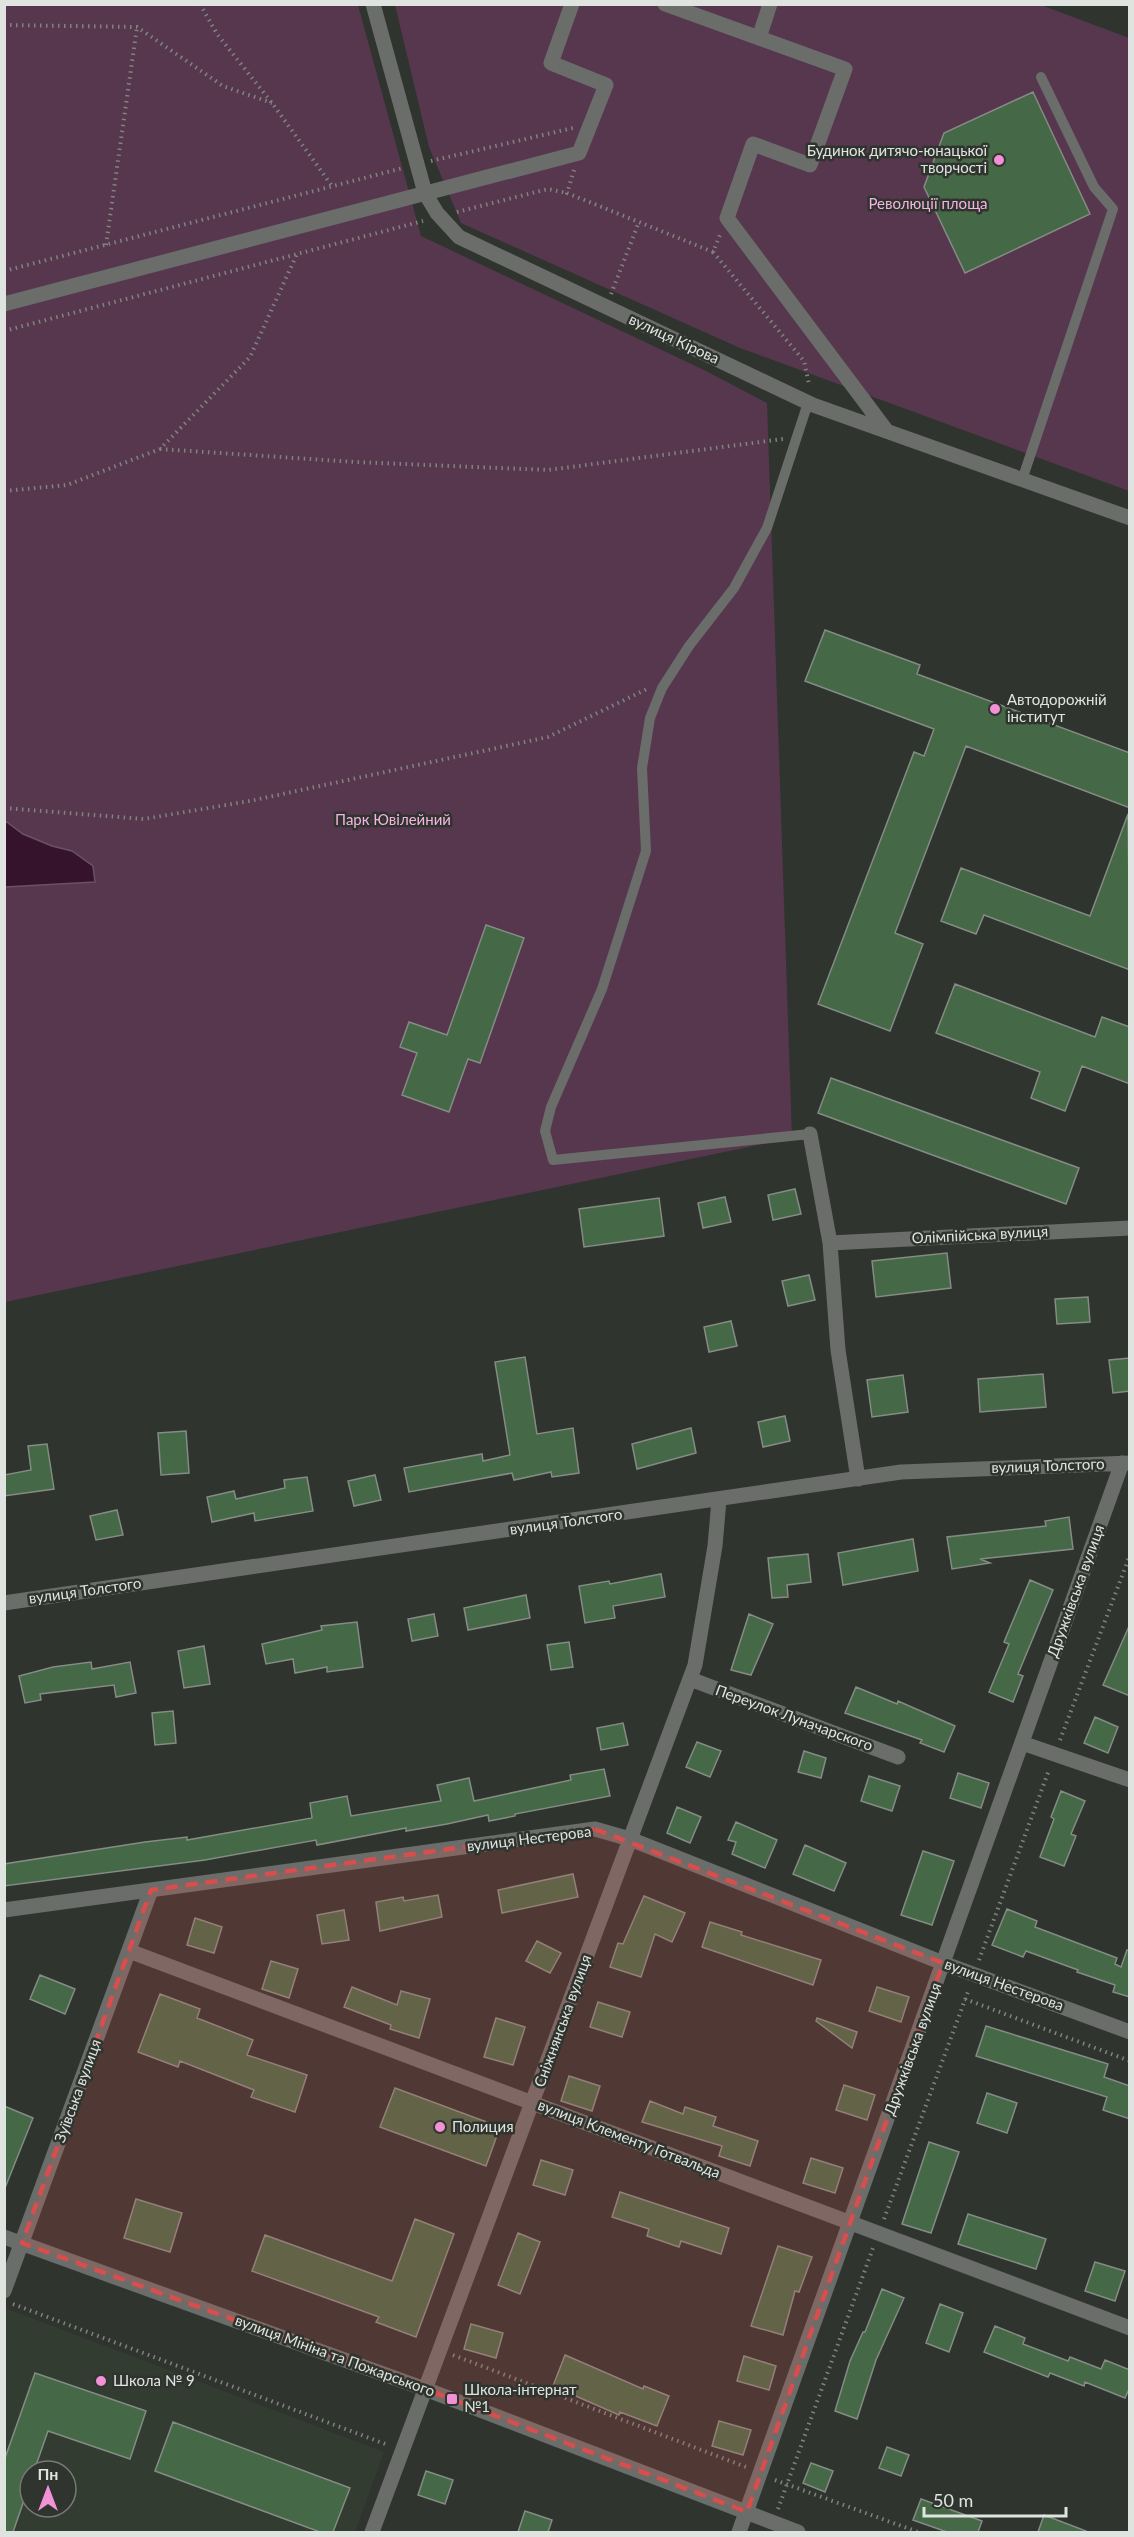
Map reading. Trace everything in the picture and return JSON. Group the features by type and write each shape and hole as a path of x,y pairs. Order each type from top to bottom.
{"street":[{"name":"вулиця Кірова","path":"373,4 425,193 440,217 459,237 813,405 1130,518"},
{"path":"4,304 579,153 606,85 551,63 572,4"},
{"path":"759,38 770,4"},
{"path":"674,6 845,69 810,165 753,144 727,218 886,430"},
{"path":"810,1134 830,1243 838,1350 858,1479"},
{"name":"Олімпійська вулиця","path":"830,1243 1130,1228"},
{"name":"вулиця Толстого","path":"4,1603 901,1472 1126,1463"},
{"name":"Дружківська вулиця","path":"739,2532 1022,1743 1126,1463"},
{"name":"Сніжнянська вулиця","path":"372,2532 695,1665 715,1546 718,1500"},
{"name":"Переулок Луначарского","path":"690,1679 898,1757"},
{"path":"1022,1743 1130,1780"},
{"name":"вулиця Нестерова","path":"4,1910 595,1829 630,1839 974,1975 1130,2032"},
{"name":"Зуївська вулиця","path":"4,2291 151,1890"},
{"name":"вулиця Клементу Готвальда","path":"129,1951 1130,2328"},
{"name":"вулиця Мініна та Пожарського","path":"4,2237 425,2389 798,2532"}],"lane":[{"path":"1022,480 1113,209 1094,187 1041,77"},
{"path":"810,1134 553,1160 545,1131 551,1107 602,989 646,850 642,768 650,718 671,675 689,646 734,588 767,528 806,409 813,405"}],"path":[{"path":"200,4 217,34 273,103 332,186"},
{"path":"4,25 137,27 223,86 273,103"},
{"path":"106,245 137,27"},
{"path":"4,271 418,164 591,123"},
{"path":"567,193 579,153"},
{"path":"4,331 548,189 567,193 713,252 804,361 813,405"},
{"path":"713,252 727,218"},
{"path":"606,307 639,222"},
{"path":"4,491 67,485 160,449 250,357 297,254"},
{"path":"160,449 355,462 548,470 797,437"},
{"path":"4,808 144,819 250,801 548,737 671,675"},
{"path":"787,2485 1054,1755 1130,1555"},
{"path":"965,1999 1130,2061"},
{"path":"4,2300 402,2450"},
{"path":"439,2350 787,2485 918,2532"}],"highlighted area":[{"path":"595,1829 943,1963 747,2512 425,2389 22,2243 151,1890"}],"shaded area":[{"path":"4,820 23,834 52,846 72,851 93,866 95,882 5,887"},
{"name":"Школа № 9","path":"5,2308 384,2452 355,2532 5,2532"}],"green space":[{"name":"Парк Ювілейний","path":"5,5 358,5 421,236 704,370 767,403 792,1138 5,1302"},
{"name":"Революції площа","path":"395,5 1041,5 1129,38 1129,491 740,348 461,223 429,147"}],"building":[{"name":"Будинок дитячо-юнацької творчості","path":"1033,92 1090,214 965,273 924,187 944,133"},
{"path":"825,630 920,665 917,674 1130,753 1130,808 966,746 895,933 923,944 890,1031 818,1004 914,752 924,756 934,729 805,681"},
{"path":"1128,814 1130,970 984,915 976,934 941,921 961,868 1090,916"},
{"path":"486,925 524,938 480,1063 468,1059 449,1112 402,1095 417,1053 400,1047 409,1022 447,1035"},
{"path":"955,984 1095,1037 1102,1017 1130,1027 1130,1084 1082,1066 1065,1111 1031,1098 1040,1072 936,1033"},
{"path":"831,1078 1079,1168 1066,1204 818,1113"},
{"path":"795,1189 801,1214 773,1220 768,1195"},
{"path":"725,1197 731,1222 703,1228 698,1203"},
{"path":"659,1198 664,1236 584,1247 579,1209"},
{"path":"947,1253 951,1288 876,1297 872,1261"},
{"path":"809,1275 815,1300 788,1306 782,1281"},
{"path":"1088,1297 1090,1322 1057,1324 1055,1299"},
{"path":"731,1321 737,1346 709,1352 704,1327"},
{"path":"525,1357 537,1434 573,1428 579,1473 552,1477 551,1472 514,1480 512,1473 409,1492 404,1468 482,1454 483,1461 510,1455 495,1362"},
{"path":"1130,1358 1130,1391 1113,1393 1109,1360"},
{"path":"1043,1374 1046,1407 980,1412 978,1379"},
{"path":"903,1375 908,1412 872,1417 867,1380"},
{"path":"785,1416 790,1441 763,1447 758,1422"},
{"path":"691,1428 696,1453 637,1469 632,1444"},
{"path":"186,1431 189,1473 161,1475 158,1433"},
{"path":"47,1444 54,1489 4,1496 4,1475 31,1470 28,1446"},
{"path":"375,1475 381,1500 354,1506 348,1481"},
{"path":"307,1477 313,1511 255,1521 254,1513 212,1522 207,1497 234,1491 236,1499 285,1488 284,1480"},
{"path":"117,1510 123,1535 96,1540 90,1516"},
{"path":"1069,1517 1073,1549 980,1559 990,1563 952,1569 947,1537 1046,1526 1045,1521"},
{"path":"913,1539 918,1571 843,1585 838,1553"},
{"path":"808,1554 811,1582 787,1585 788,1597 772,1598 768,1558"},
{"path":"661,1574 665,1597 613,1606 615,1618 585,1623 579,1586 609,1581 610,1584"},
{"path":"1030,1580 1053,1590 1018,1674 1023,1676 1013,1702 989,1692 1009,1644 1004,1642"},
{"path":"526,1595 530,1618 468,1630 464,1608"},
{"path":"434,1614 438,1636 412,1641 408,1619"},
{"path":"749,1614 773,1624 751,1675 731,1670"},
{"path":"357,1622 363,1667 327,1672 327,1667 295,1673 293,1659 266,1664 262,1644 322,1630 321,1626"},
{"path":"1130,1624 1130,1696 1103,1685"},
{"path":"569,1642 573,1667 551,1670 547,1645"},
{"path":"204,1646 210,1684 184,1688 178,1651"},
{"path":"91,1662 92,1669 130,1662 136,1693 116,1697 114,1685 40,1694 41,1700 25,1703 19,1676 53,1667"},
{"path":"856,1687 897,1704 898,1701 955,1726 944,1752 920,1743 922,1740 845,1713"},
{"path":"173,1711 176,1743 155,1745 152,1713"},
{"path":"1095,1717 1118,1727 1108,1753 1084,1743"},
{"path":"623,1723 628,1745 601,1750 597,1728"},
{"path":"697,1742 721,1751 710,1777 686,1767"},
{"path":"804,1751 826,1758 821,1778 798,1772"},
{"path":"604,1769 610,1796 515,1814 515,1816 489,1821 488,1815 317,1845 316,1840 205,1860 4,1886 4,1864 145,1842 187,1837 187,1840 312,1818 310,1803 347,1796 351,1816 441,1801 437,1785 469,1778 474,1801 571,1780 570,1775"},
{"path":"958,1773 989,1783 981,1808 950,1798"},
{"path":"869,1776 900,1786 892,1811 861,1801"},
{"path":"1061,1791 1085,1801 1071,1834 1076,1836 1064,1866 1040,1857 1054,1819 1051,1817"},
{"path":"677,1807 701,1817 690,1843 667,1833"},
{"path":"736,1822 777,1840 765,1868 732,1854 736,1842 728,1840"},
{"path":"805,1845 846,1863 834,1891 793,1874"},
{"path":"923,1851 954,1861 932,1925 901,1915"},
{"path":"573,1874 578,1897 502,1913 498,1890"},
{"path":"438,1895 442,1917 380,1931 376,1902 403,1897 404,1901"},
{"path":"644,1896 685,1913 672,1942 655,1934 641,1977 610,1967 618,1943 623,1944"},
{"path":"1007,1909 1037,1921 1035,1927 1117,1958 1115,1964 1121,1967 1127,1950 1130,1951 1130,1997 1113,1992 1115,1985 1077,1972 1078,1970 1026,1951 1023,1957 992,1945"},
{"path":"344,1910 349,1940 322,1944 317,1915"},
{"path":"195,1918 222,1927 214,1953 187,1945"},
{"path":"710,1922 742,1932 741,1935 821,1960 813,1985 702,1947"},
{"path":"537,1941 561,1953 550,1973 526,1961"},
{"path":"271,1961 298,1969 289,1998 262,1989"},
{"path":"40,1975 75,1989 65,2014 30,1999"},
{"path":"352,1987 397,2005 401,1991 430,1999 419,2038 390,2029 391,2025 344,2007"},
{"path":"877,1987 909,1997 901,2022 869,2011"},
{"path":"160,1994 200,2009 197,2018 253,2040 247,2055 307,2075 295,2112 251,2097 254,2090 180,2061 178,2067 138,2052"},
{"path":"598,2002 630,2012 622,2037 590,2027"},
{"path":"496,2018 525,2027 513,2065 484,2057"},
{"path":"817,2018 857,2032 852,2048 816,2021"},
{"path":"986,2026 1108,2064 1104,2077 1130,2086 1130,2119 1103,2110 1107,2097 976,2056"},
{"path":"569,2076 600,2086 592,2111 561,2101"},
{"path":"844,2085 875,2095 867,2120 836,2110"},
{"name":"Полиция","path":"395,2088 500,2127 486,2166 380,2127"},
{"path":"987,2093 1017,2103 1007,2133 977,2123"},
{"path":"650,2101 683,2114 685,2107 716,2117 713,2126 758,2141 750,2166 719,2156 722,2146 642,2122"},
{"path":"4,2106 33,2118 5,2188 4,2187"},
{"path":"929,2142 959,2152 931,2233 902,2224"},
{"path":"811,2158 843,2168 835,2193 803,2183"},
{"path":"541,2160 573,2170 565,2195 533,2185"},
{"path":"620,2192 729,2228 721,2254 681,2241 679,2247 647,2236 649,2229 612,2217"},
{"path":"136,2199 182,2213 170,2252 124,2238"},
{"path":"968,2214 1046,2239 1036,2269 958,2244"},
{"path":"415,2219 454,2234 416,2337 376,2322 379,2317 252,2271 265,2235 392,2281"},
{"path":"518,2233 540,2242 520,2294 498,2285"},
{"path":"778,2246 812,2257 799,2292 795,2291 783,2335 751,2326"},
{"path":"1095,2262 1125,2271 1115,2301 1085,2291"},
{"path":"882,2289 904,2298 876,2360 857,2419 835,2411 850,2361 865,2332"},
{"path":"940,2304 963,2313 949,2352 926,2343"},
{"path":"471,2324 503,2333 496,2358 464,2349"},
{"path":"995,2326 1025,2338 1023,2344 1068,2361 1070,2357 1101,2369 1105,2360 1130,2370 1130,2387 1125,2398 1085,2382 1084,2386 1050,2373 1048,2377 984,2352"},
{"path":"565,2355 643,2389 644,2386 669,2396 657,2426 620,2412 619,2415 553,2386"},
{"path":"744,2356 776,2366 769,2390 737,2381"},
{"path":"35,2373 146,2411 130,2459 48,2431 38,2459 18,2459 18,2518 13,2532 4,2532 4,2461"},
{"path":"719,2421 751,2430 743,2455 712,2446"},
{"path":"173,2422 350,2488 333,2532 320,2532 155,2471"},
{"path":"887,2447 909,2455 901,2476 879,2468"},
{"path":"811,2463 833,2471 825,2492 803,2483"},
{"path":"426,2471 453,2480 445,2504 418,2495"},
{"path":"921,2499 982,2521 978,2532 947,2532 913,2520"},
{"path":"525,2511 552,2520 548,2532 518,2532"},
{"path":"1044,2515 1086,2531 1038,2532"}],"place":[{"name":"Будинок дитячо-юнацької творчості","path":"999,160"},
{"name":"Автодорожній інститут","path":"995,709"},
{"name":"Полиция","path":"440,2127"},
{"name":"Школа № 9","path":"101,2381"},
{"name":"Школа-інтернат №1","path":"452,2399"}]}
